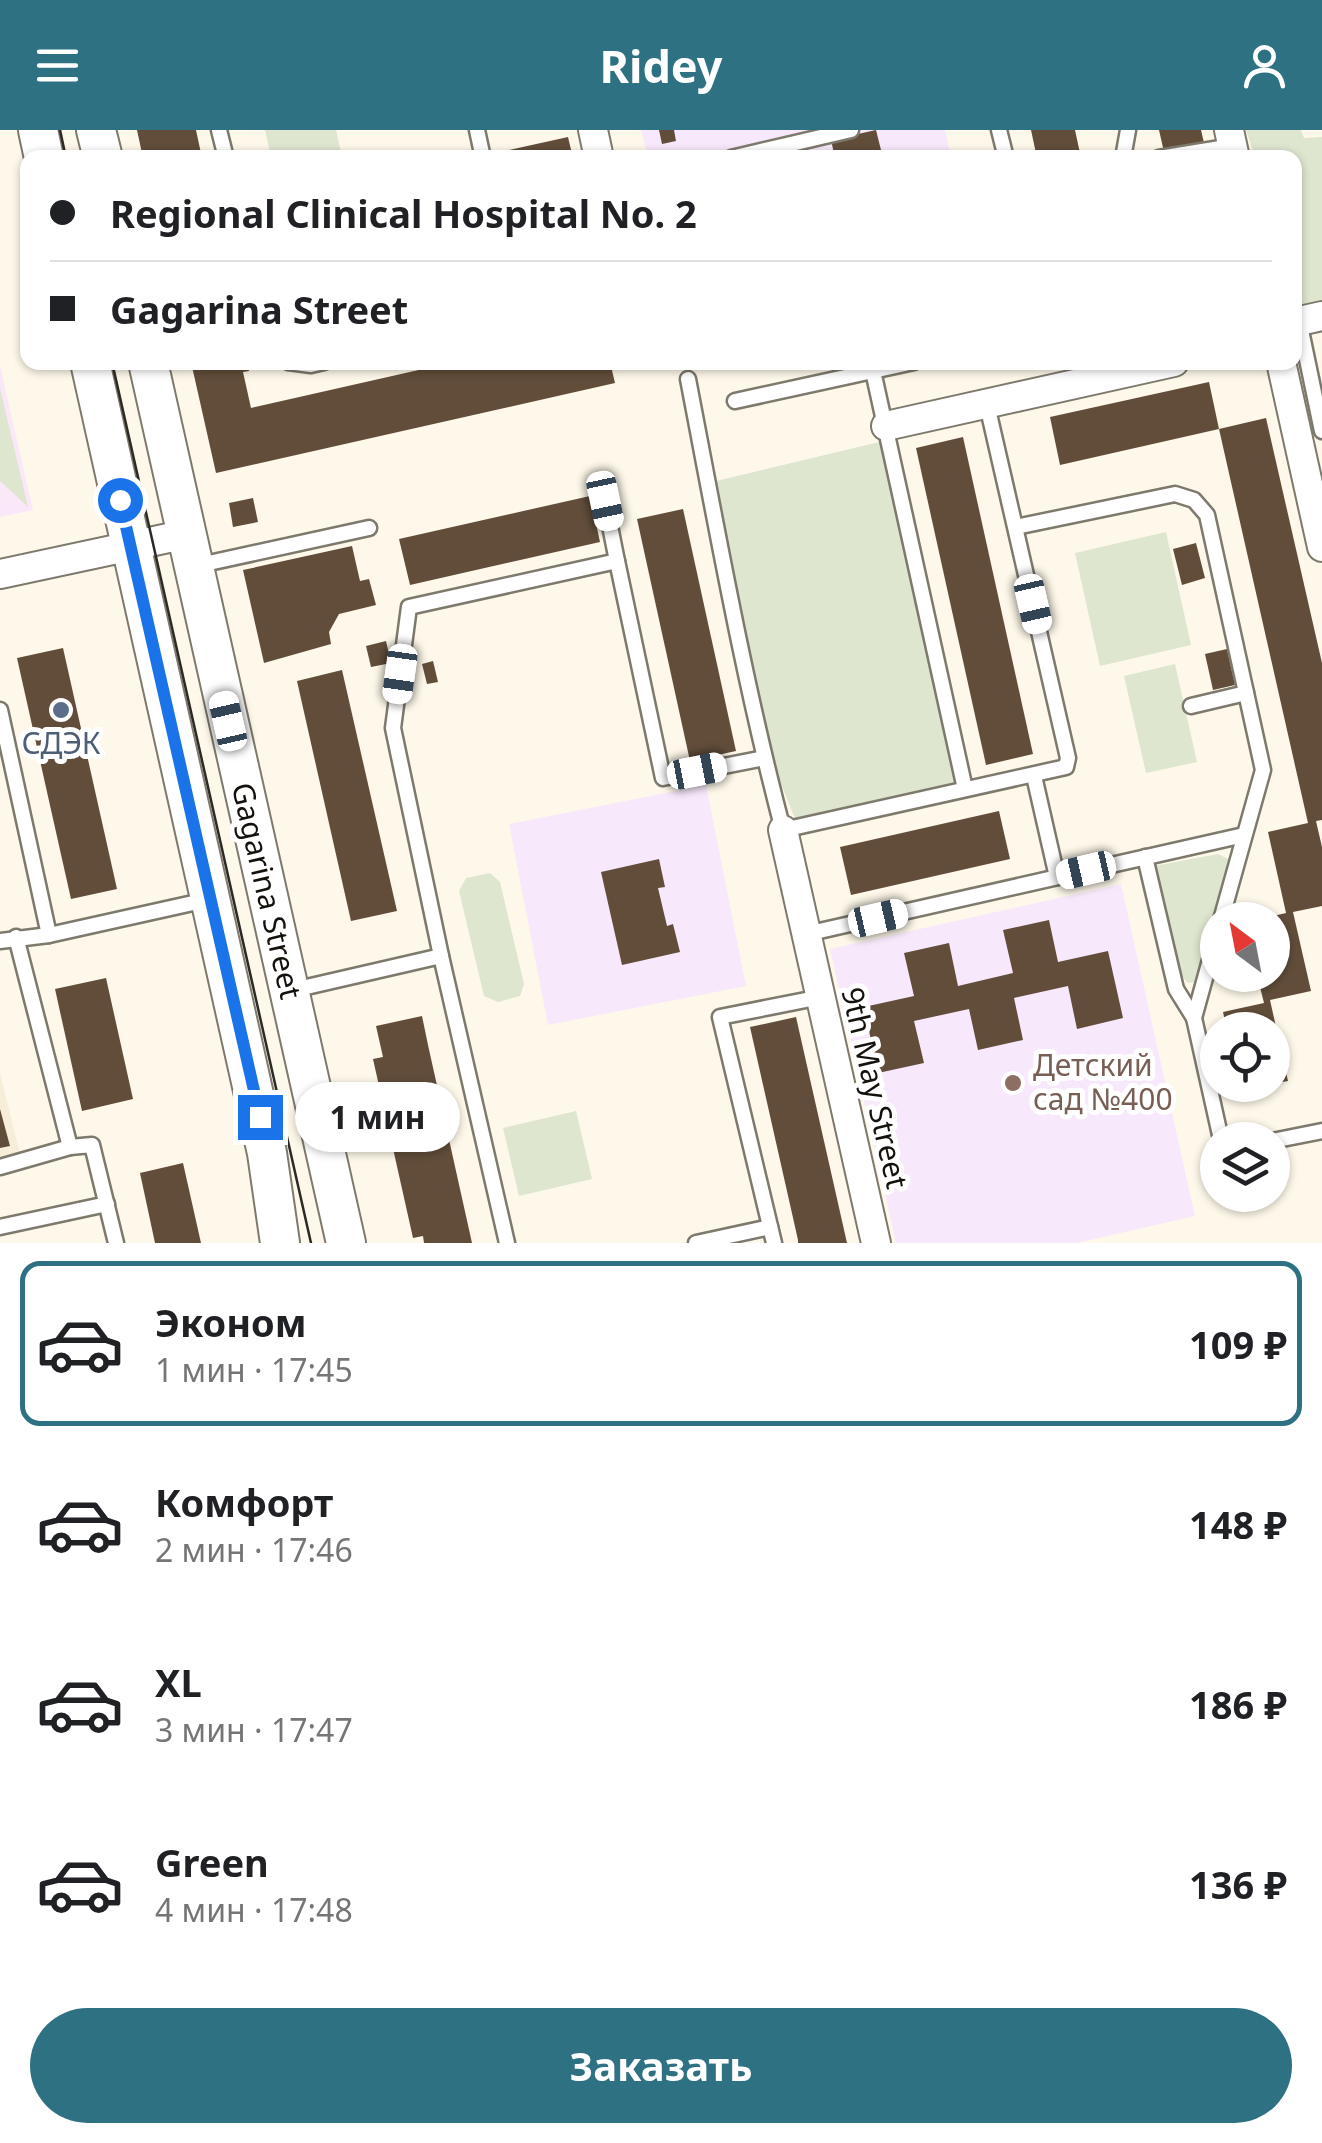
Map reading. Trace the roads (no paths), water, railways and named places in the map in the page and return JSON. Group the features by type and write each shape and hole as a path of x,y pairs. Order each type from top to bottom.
{"main road":[{"name":"Gagarina Street","path":"92,370 273,1182 280,1243"},
{"name":"Gagarina Street","path":"150,370 346,1243"}],"street":[{"path":"886,426 1139,370"},
{"path":"1283,370 1322,547"},
{"path":"0,574 132,546 190,550"},
{"name":"9th May Street","path":"783,830 876,1243"}],"lane":[{"path":"765,150 851,130"},
{"path":"1204,150 1232,145"},
{"path":"1305,320 1322,431"},
{"path":"735,401 881,370"},
{"path":"873,372 966,789"},
{"path":"688,379 764,758 783,830 1066,766 1068,758 986,405"},
{"path":"1016,527 1175,494 1194,500 1207,516 1263,770 1225,902"},
{"path":"605,501 663,778 764,758"},
{"path":"190,550 369,528"},
{"path":"507,1243 440,956 393,728 409,607 617,560"},
{"path":"1192,706 1246,693"},
{"path":"0,710 50,934"},
{"path":"1034,776 1057,877"},
{"path":"806,934 1244,835"},
{"path":"1145,857 1176,989 1194,1018 1217,1122"},
{"path":"0,941 211,899"},
{"path":"16,937 70,1147"},
{"path":"288,991 440,956"},
{"path":"1194,1018 1201,992"},
{"path":"774,1243 720,1017 821,997"},
{"path":"1290,1138 1322,1132"},
{"path":"0,1167 70,1147 92,1145 116,1243"},
{"path":"0,1227 107,1204"},
{"path":"696,1243 770,1227"}],"tram line":[{"path":"60,130 64,150"},
{"path":"114,370 311,1243"}],"place":[{"name":"СДЭК","path":"61,710"},
{"name":"Детский сад №400","path":"1013,1083"}]}
